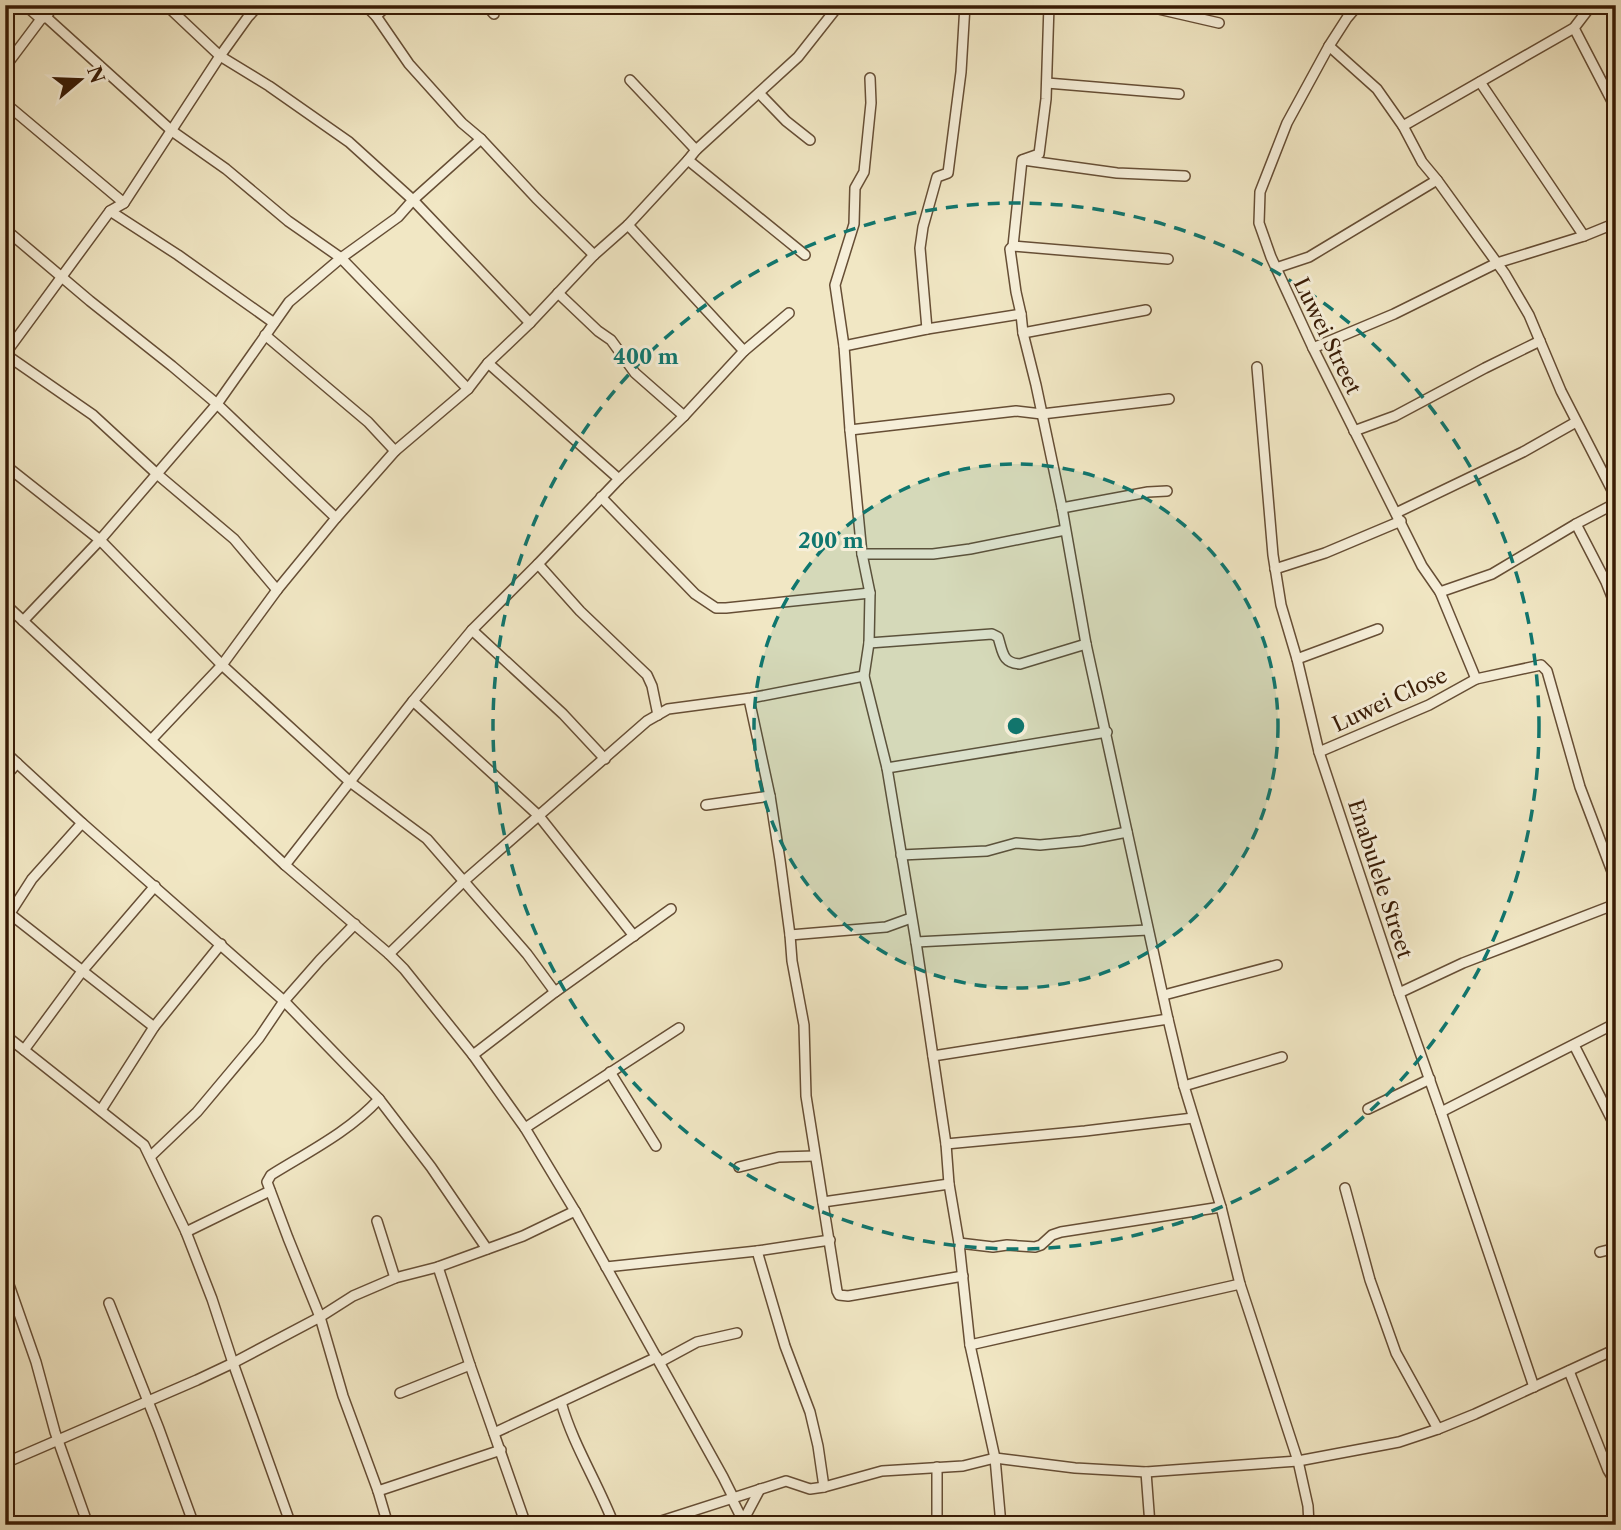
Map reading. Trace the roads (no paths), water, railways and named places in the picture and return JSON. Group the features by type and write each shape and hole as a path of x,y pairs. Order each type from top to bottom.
{"street":[{"path":"25,5 172,131 341,258 468,388"},
{"path":"5,67 54,5"},
{"path":"166,5 220,56 269,86 349,142 413,200 530,323"},
{"path":"259,5 220,56 124,203 110,211 6,351 93,415 234,539 277,590"},
{"path":"365,5 376,16 408,64 462,123 481,139 594,256"},
{"path":"376,16 388,5"},
{"path":"486,5 494,14"},
{"path":"152,739 222,665 277,590 395,451 468,388 488,363 628,225 695,150 798,57 839,5"},
{"path":"927,328 920,248 937,177 948,173 961,72 965,5"},
{"path":"1022,160 1039,154 1046,83 1049,5"},
{"path":"1142,5 1219,23"},
{"name":"Luwei Street","path":"1357,5 1329,46 1287,123 1260,192 1259,223 1312,348 1422,566 1440,592 1476,679"},
{"path":"1403,126 1574,29 1595,5"},
{"path":"1574,29 1616,109"},
{"path":"1329,46 1377,89 1403,126 1422,162 1497,263 1529,315 1560,391 1616,500 1492,574 1440,592"},
{"path":"870,78 871,103 864,172 855,188 853,224 835,285 844,346 862,554 870,593 869,643 864,676 887,768 916,942 946,1144 970,1345 995,1458 1001,1525"},
{"path":"630,80 695,150"},
{"path":"1480,82 1584,236"},
{"path":"1046,83 1179,94"},
{"path":"759,93 786,121 810,139"},
{"path":"5,103 124,203"},
{"path":"23,621 100,540 218,404 289,302 341,258 398,217 413,200 481,139"},
{"path":"688,160 805,255"},
{"path":"1022,160 1117,173 1185,176"},
{"path":"1022,160 1013,246 1010,249 1023,332 1062,508 1086,643 1184,1086 1221,1207 1240,1284 1298,1461 1308,1506 1309,1525"},
{"path":"1276,268 1309,257 1437,180"},
{"path":"110,211 274,323"},
{"path":"1312,348 1394,314 1497,263 1584,236 1616,223"},
{"path":"628,225 744,351"},
{"path":"5,229 218,404 336,518"},
{"path":"1013,246 1168,259"},
{"path":"558,293 611,340 635,373 684,416"},
{"path":"1023,332 1146,310"},
{"path":"285,865 472,630 684,416 744,351 789,313"},
{"path":"844,346 927,328 1021,314"},
{"path":"265,335 363,418 395,451"},
{"path":"1354,431 1395,416 1540,341"},
{"path":"488,363 620,479"},
{"name":"Enabulele Street","path":"1257,367 1275,569 1281,605 1319,752 1534,1387"},
{"path":"850,430 1016,411 1042,414 1169,399"},
{"path":"1275,569 1325,553 1576,422"},
{"path":"5,465 100,540 222,665 349,782 427,839 527,954 555,992"},
{"path":"1062,508 1167,491"},
{"path":"601,497 695,594 716,608 870,593"},
{"path":"1576,524 1616,607"},
{"path":"862,554 933,554 1065,530"},
{"path":"538,564 580,611 647,675 659,715"},
{"path":"5,604 285,865 404,969 473,1055 525,1128 659,1360 732,1495 743,1523"},
{"path":"1297,659 1378,629"},
{"path":"472,630 563,714 605,760"},
{"path":"869,643 992,634 998,637 1006,660 1020,664 1086,643"},
{"name":"Luwei Close","path":"1319,752 1429,705 1476,679 1537,665 1544,667 1580,787 1616,882"},
{"path":"389,954 464,881 647,721 668,709 749,699 864,676"},
{"path":"749,699 770,796 792,961 804,1025 806,1097 837,1291 843,1296 963,1276"},
{"path":"414,701 539,816 634,936"},
{"path":"887,768 1107,732"},
{"path":"5,752 284,1001 379,1099 431,1167 487,1249"},
{"path":"5,777 17,763"},
{"path":"706,805 770,796"},
{"path":"82,823 32,879 7,915 83,970 154,1027"},
{"path":"901,855 987,850 1016,843 1040,845 1081,841 1127,832"},
{"path":"24,1050 83,970 155,886"},
{"path":"1399,993 1463,964 1616,904"},
{"path":"473,1055 671,909"},
{"path":"790,936 886,927 911,918"},
{"path":"151,1156 206,1101 260,1038 284,1001 355,924"},
{"path":"916,942 1148,930"},
{"path":"101,1110 154,1027 221,944"},
{"path":"1164,995 1277,965"},
{"path":"933,1056 1168,1019"},
{"path":"1441,1112 1616,1023"},
{"path":"525,1128 679,1028"},
{"path":"5,1035 144,1145 151,1156 186,1232 212,1299 291,1525"},
{"path":"1574,1045 1616,1128"},
{"path":"1184,1086 1282,1057"},
{"path":"610,1072 656,1146"},
{"path":"1368,1109 1430,1080"},
{"path":"379,1099 345,1128 271,1175 267,1182 320,1317 343,1396 388,1525"},
{"path":"946,1144 1193,1118"},
{"path":"739,1167 779,1157 815,1156"},
{"path":"823,1202 949,1184"},
{"path":"1345,1188 1370,1280 1396,1353 1438,1429"},
{"path":"186,1232 270,1191"},
{"path":"959,1243 993,1247 1035,1247 1061,1232 1221,1207"},
{"path":"5,1463 233,1363 320,1317 353,1296 395,1278 438,1267 523,1236 575,1212"},
{"path":"377,1221 395,1278"},
{"path":"606,1267 757,1251 830,1240"},
{"path":"1600,1252 1616,1248"},
{"path":"757,1251 785,1346 810,1412 824,1487"},
{"path":"438,1267 526,1525"},
{"path":"5,1271 88,1525"},
{"path":"970,1345 1240,1284"},
{"path":"109,1303 194,1525"},
{"path":"494,1433 697,1342 737,1333"},
{"path":"649,1525 786,1481 810,1489 883,1471 963,1466 995,1458 1075,1468 1146,1472 1298,1461 1399,1442 1438,1429 1616,1349"},
{"path":"400,1393 470,1365"},
{"path":"1569,1371 1608,1470 1616,1483"},
{"path":"561,1402 568,1424 614,1525"},
{"path":"378,1491 501,1451"},
{"path":"937,1467 937,1525"},
{"path":"1146,1472 1150,1525"},
{"path":"743,1523 760,1489"}]}
